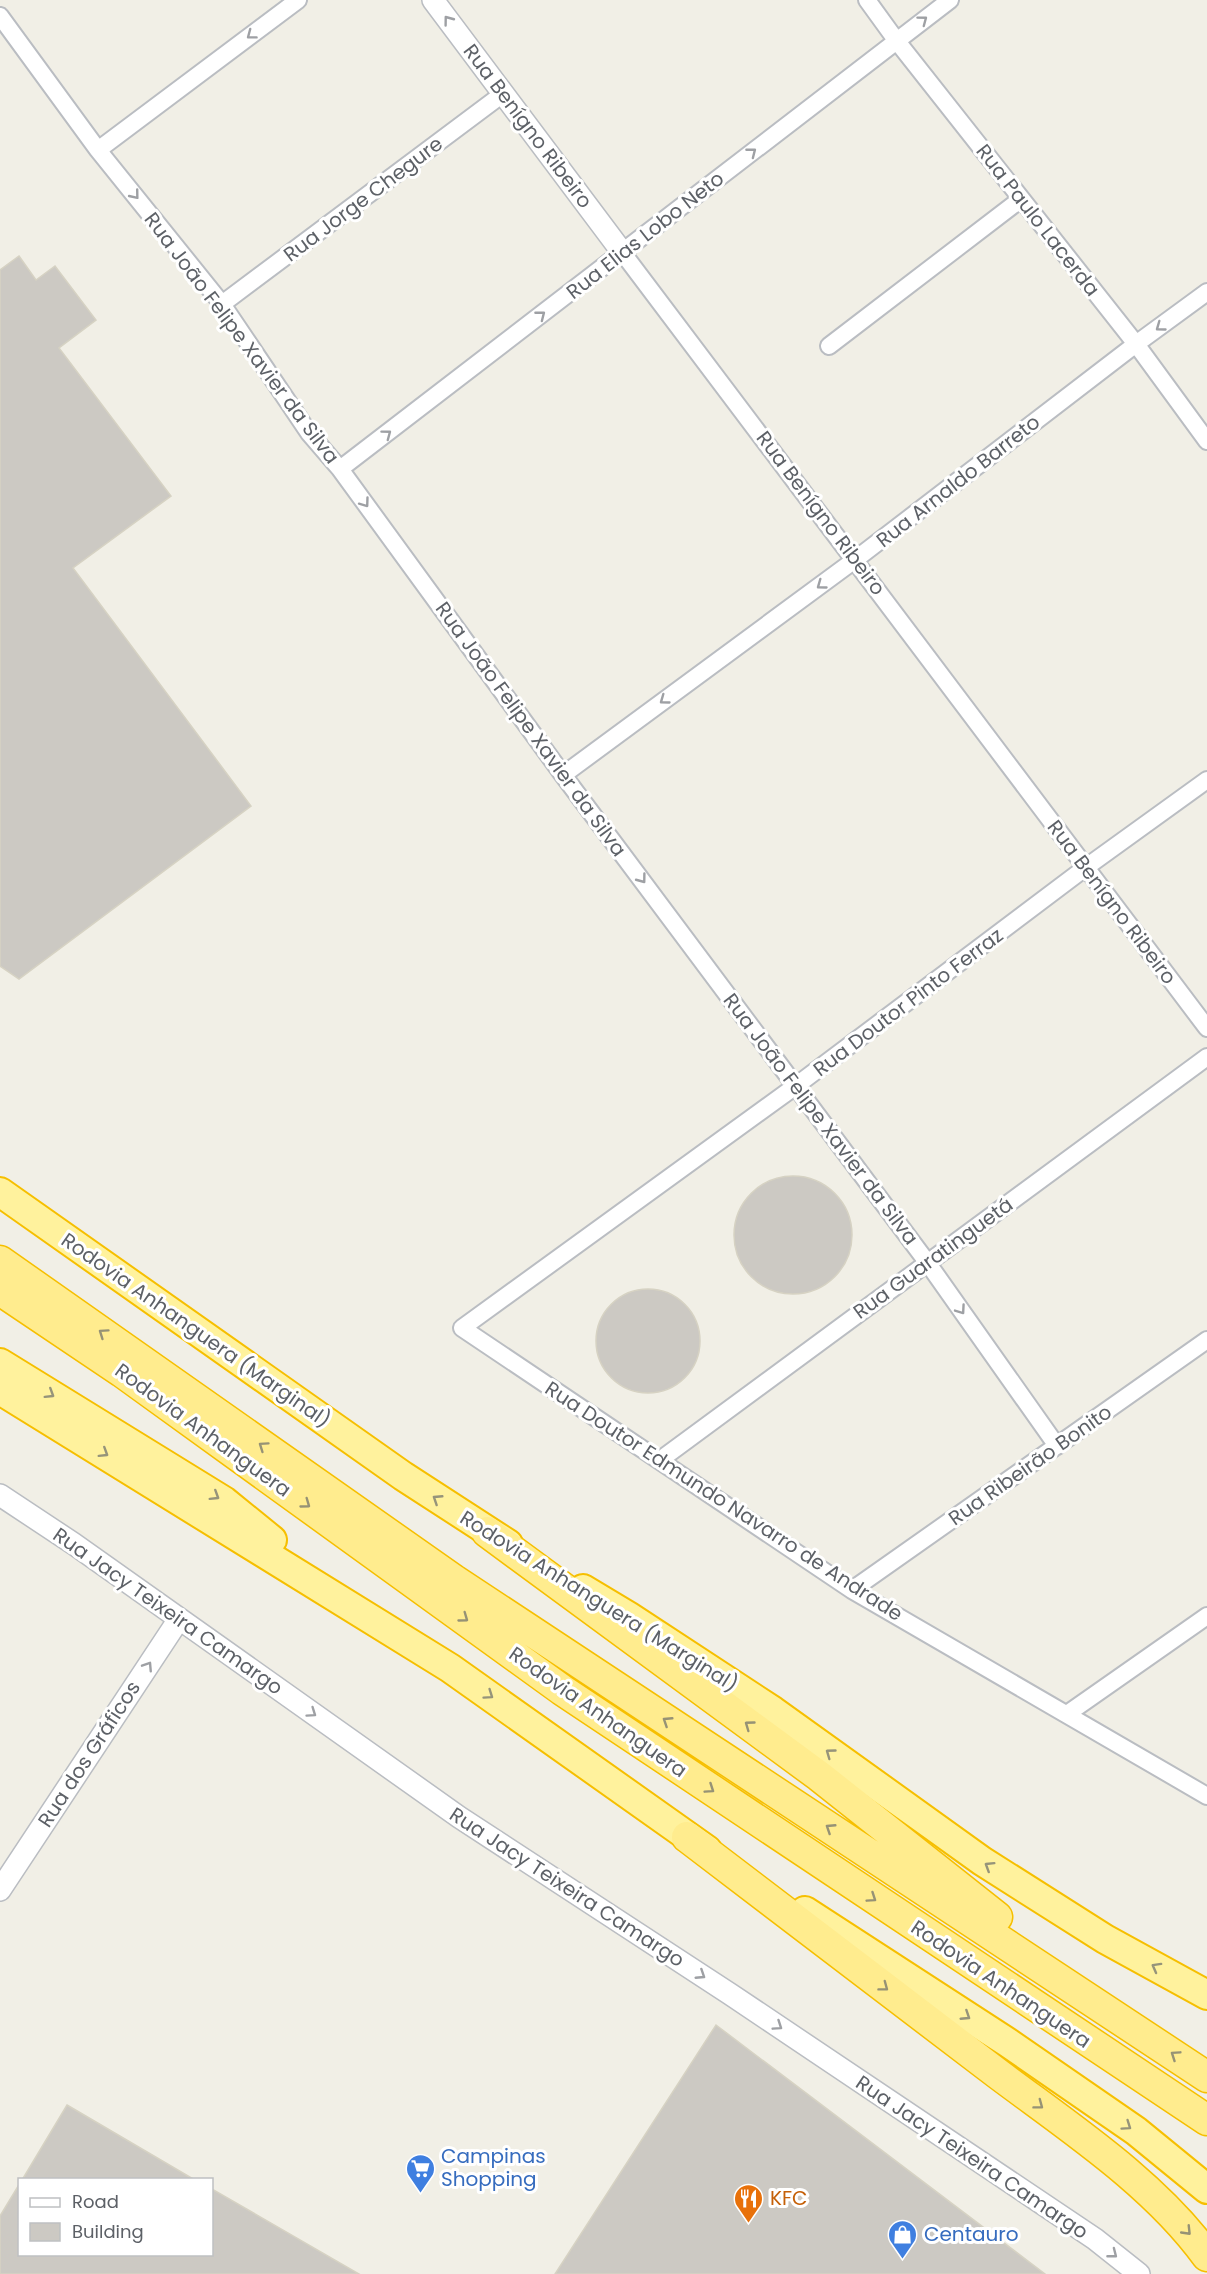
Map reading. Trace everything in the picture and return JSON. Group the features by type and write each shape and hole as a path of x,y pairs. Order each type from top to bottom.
{"highway":[{"name":"Rodovia Anhanguera (Marginal)","path":"0,1192 403,1476 487,1532 628,1616 764,1705 982,1861 1105,1939 1207,1995"},
{"name":"Rodovia Anhanguera","path":"0,1261 454,1580 1207,2077"},
{"name":"Rodovia Anhanguera","path":"0,1290 122,1372 562,1690 1207,2120"},
{"path":"0,1306 122,1372"},
{"path":"0,1363 224,1501 369,1619"},
{"path":"0,1390 476,1686 687,1837 1134,2180 1193,2237 1207,2256"},
{"path":"487,1532 819,1776 1142,2033"},
{"path":"687,1837 1007,2042 1136,2131 1207,2189"}],"street":[{"path":"98,150 298,0"},
{"name":"Rua Benígno Ribeiro","path":"433,0 1207,1028"},
{"name":"Rua Paulo Lacerda","path":"867,0 1136,344 1207,441"},
{"name":"Rua Elias Lobo Neto","path":"340,469 950,0"},
{"name":"Rua João Felipe Xavier da Silva","path":"0,16 98,150 222,304 309,433 340,469 563,774 927,1262 1057,1446"},
{"name":"Rua Jorge Chegure","path":"222,304 504,93"},
{"path":"829,346 1021,199"},
{"name":"Rua Arnaldo Barreto","path":"563,774 856,559 1207,292"},
{"name":"Rua Doutor Pinto Ferraz","path":"462,1328 797,1086 1086,868 1207,780"},
{"name":"Rua Guaratinguetá","path":"660,1460 1207,1057"},
{"name":"Rua Doutor Edmundo Navarro de Andrade","path":"462,1328 852,1590 1207,1796"},
{"name":"Rua Ribeirão Bonito","path":"852,1590 1207,1340"},
{"name":"Rua Jacy Teixeira Camargo","path":"0,1495 74,1544 459,1817 730,1994 1095,2239 1139,2274"},
{"path":"1067,1714 1207,1616"},
{"name":"Rua dos Gráficos","path":"0,1890 179,1619"}],"building":[{"path":"19,256 36,280 55,266 96,320 59,348 171,496 73,568 251,806 19,979 0,966 0,270"},
{"path":"793,1176 826,1186 842,1202 852,1235 842,1268 826,1284 793,1294 760,1284 744,1268 734,1235 744,1202 760,1186"},
{"path":"648,1289 668,1293 685,1304 696,1321 700,1341 696,1361 685,1378 668,1389 648,1393 628,1389 611,1378 600,1361 596,1341 600,1321 611,1304 628,1293"},
{"path":"716,2025 1045,2274 555,2274"},
{"path":"67,2105 192,2178 23,2178"},
{"path":"18,2186 18,2256 213,2256 213,2190 359,2274 0,2274 0,2216"}],"place":[{"name":"Campinas Shopping","path":"420,2194"},
{"name":"KFC","path":"749,2224"},
{"name":"Centauro","path":"903,2260"}]}
